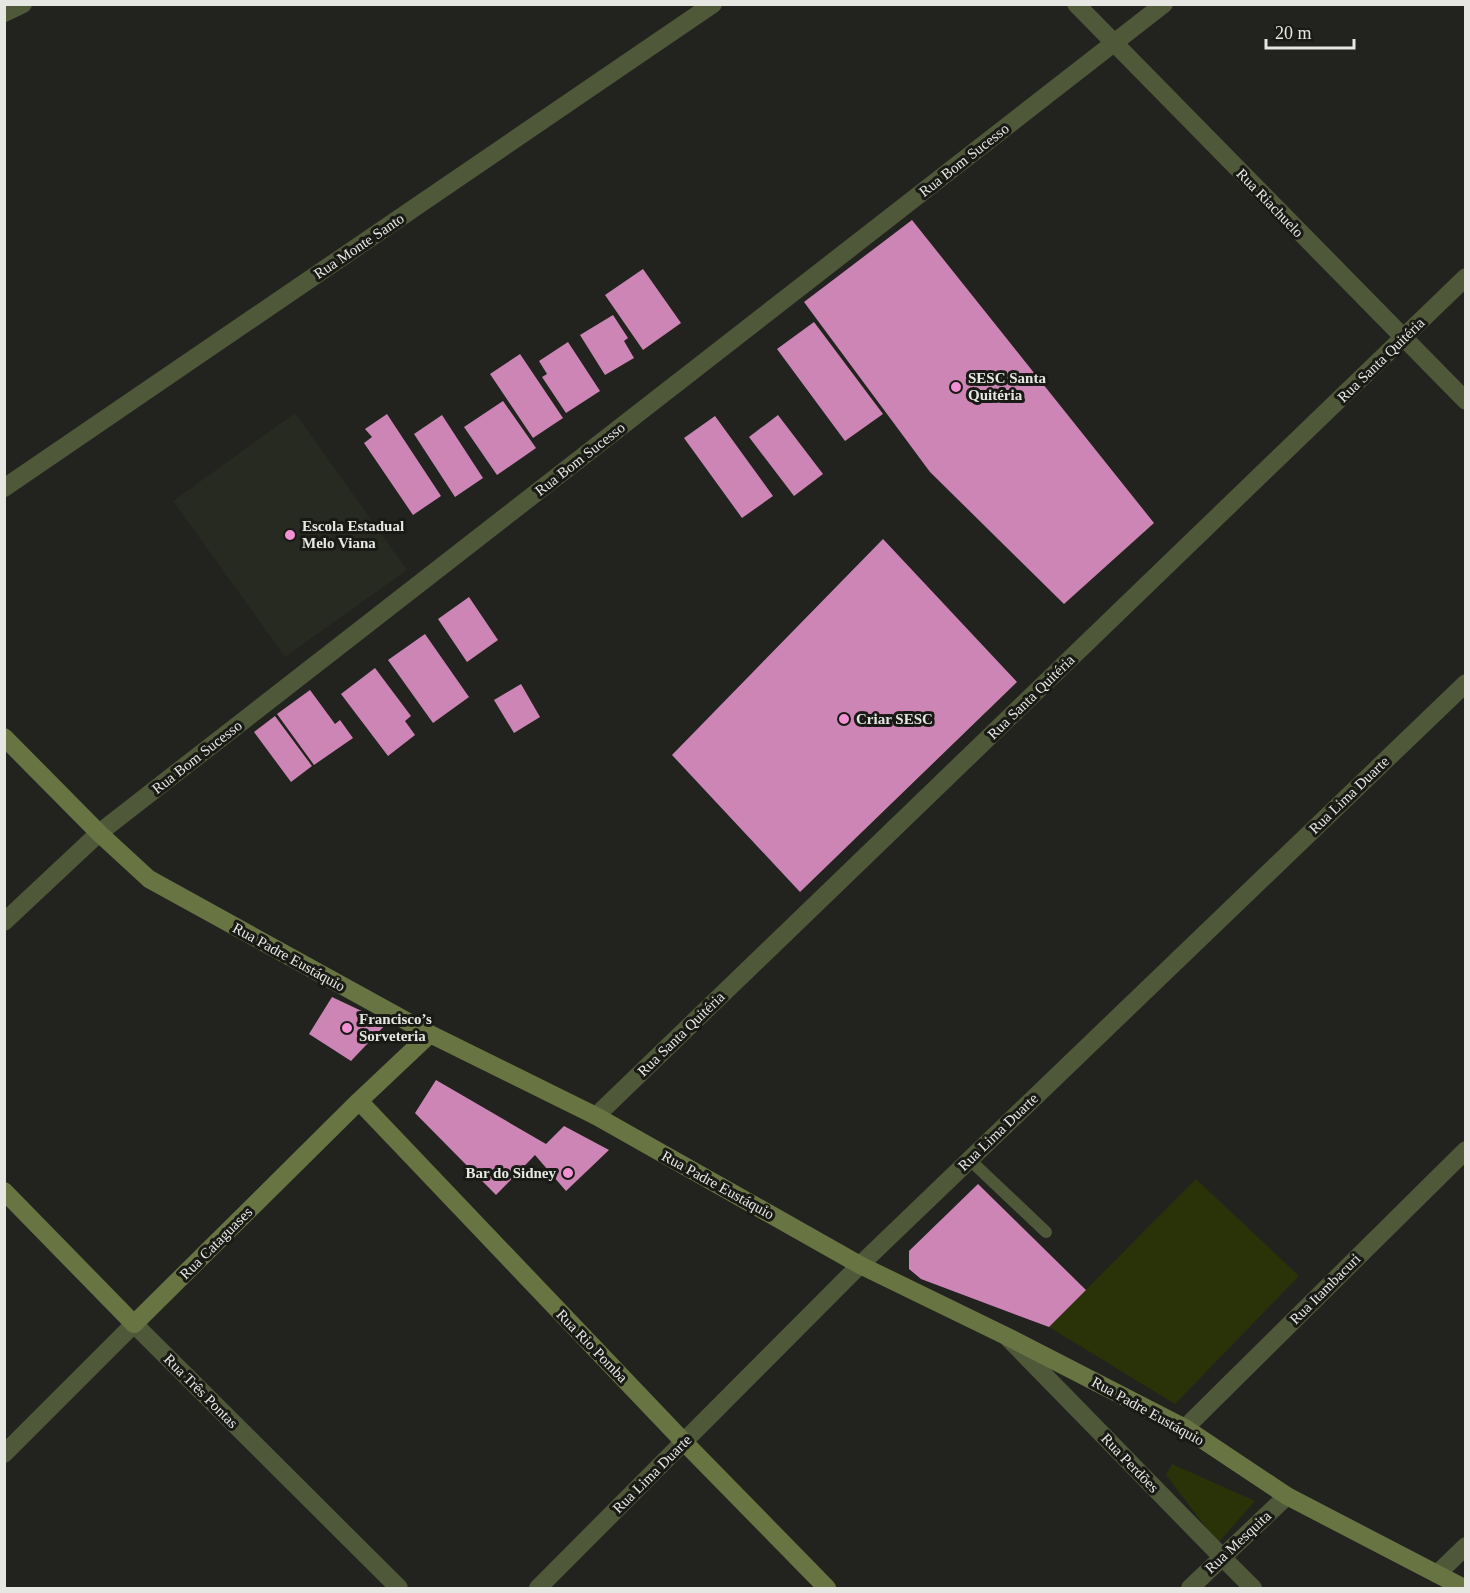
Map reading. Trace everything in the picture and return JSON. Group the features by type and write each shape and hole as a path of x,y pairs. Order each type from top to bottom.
{"main road":[{"name":"Rua Padre Eustáquio","path":"4,737 99,834 149,879 430,1034 596,1116 860,1265 1008,1337 1185,1428 1287,1496 1464,1588"},
{"name":"Rua Cataguases","path":"134,1324 359,1101 430,1034"},
{"name":"Rua Rio Pomba","path":"359,1101 684,1442 827,1588"},
{"name":"Rua Três Pontas","path":"4,1191 134,1324"}],"street":[{"path":"4,12 23,4"},
{"name":"Rua Monte Santo","path":"4,488 713,4"},
{"name":"Rua Riachuelo","path":"1076,4 1466,401"},
{"name":"Rua Bom Sucesso","path":"4,922 99,834 1164,4"},
{"name":"Rua Santa Quitéria","path":"596,1116 1466,277"},
{"name":"Rua Lima Duarte","path":"538,1588 860,1265 1466,683"},
{"name":"Rua Itambacuri","path":"1185,1428 1466,1150"},
{"name":"Rua Cataguases","path":"4,1454 134,1324"},
{"name":"Rua Três Pontas","path":"134,1324 399,1588"},
{"name":"Rua Perdões","path":"1008,1337 1253,1588"},
{"name":"Rua Mesquita","path":"1190,1588 1287,1496"},
{"path":"1437,1574 1466,1546"}],"lane":[{"path":"970,1160 1046,1232"}],"shaded area":[{"name":"Escola Estadual Melo Viana","path":"295,413 407,570 285,657 173,501"}],"green space":[{"path":"1196,1179 1299,1276 1175,1404 1049,1327"},
{"path":"1172,1464 1255,1501 1218,1543 1166,1475"}],"building":[{"name":"SESC Santa Quitéria","path":"912,220 1154,523 1064,604 930,472 804,302"},
{"path":"643,269 681,323 643,350 605,295"},
{"path":"613,315 628,338 624,341 634,358 605,375 580,335"},
{"path":"814,322 883,414 845,441 777,349"},
{"path":"568,342 600,391 566,413 542,377 547,374 539,361"},
{"path":"520,354 563,418 533,438 490,374"},
{"path":"503,401 536,448 497,475 464,427"},
{"path":"387,414 441,496 413,515 364,443 372,437 365,429"},
{"path":"442,415 483,478 455,497 414,434"},
{"path":"778,415 823,474 794,496 749,437"},
{"path":"715,416 773,496 742,518 684,438"},
{"name":"Criar SESC","path":"883,539 1017,682 800,892 672,755"},
{"path":"469,597 498,640 467,662 438,619"},
{"path":"425,634 469,697 433,723 388,660"},
{"path":"375,668 411,716 405,721 415,735 388,756 341,694"},
{"path":"521,684 540,717 514,733 494,700"},
{"path":"310,690 335,724 340,720 353,738 314,765 277,714"},
{"path":"275,716 312,766 291,782 254,732"},
{"name":"Francisco’s Sorveteria","path":"332,997 387,1023 351,1061 309,1034"},
{"path":"436,1080 546,1144 564,1126 609,1150 566,1191 535,1155 496,1195 415,1113"},
{"path":"978,1184 1086,1290 1049,1327 921,1279 909,1269 909,1251"}],"place":[{"name":"SESC Santa Quitéria","path":"956,387"},
{"name":"Escola Estadual Melo Viana","path":"290,535"},
{"name":"Criar SESC","path":"844,719"},
{"name":"Francisco’s Sorveteria","path":"347,1028"},
{"name":"Bar do Sidney","path":"568,1173"}]}
